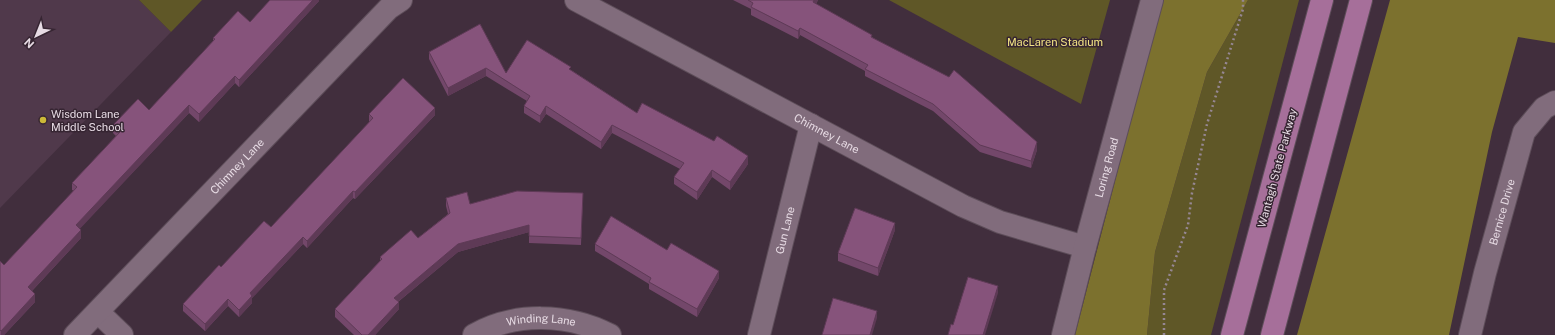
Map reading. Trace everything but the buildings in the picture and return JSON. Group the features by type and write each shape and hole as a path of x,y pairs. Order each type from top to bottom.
{"highway":[{"name":"Wantagh State Parkway","path":"1232,335 1322,0"},
{"path":"1272,335 1361,0"}],"street":[{"name":"Chimney Lane","path":"75,335 389,8 401,0"},
{"name":"Chimney Lane","path":"576,0 975,212 1000,222 1085,247"},
{"name":"Loring Road","path":"1063,335 1085,247 1152,0"},
{"name":"Bernice Drive","path":"1470,335 1485,273 1524,132 1544,108 1555,102"},
{"name":"Gun Lane","path":"759,335 811,126"},
{"path":"98,312 122,335"},
{"name":"Winding Lane","path":"474,335 488,327 522,318 562,320 598,329 610,335"}],"path":[{"path":"1164,335 1164,290 1188,225 1192,193 1207,124 1243,9 1242,0"}],"shaded area":[{"name":"Wisdom Lane Middle School","path":"0,0 139,0 171,32 0,208"},
{"path":"1162,0 1248,0 1207,72 1155,252 1147,335 1075,335"},
{"path":"1390,0 1555,0 1555,43 1518,37 1492,132 1449,335 1297,335"}],"green space":[{"path":"139,0 202,0 171,32"},
{"name":"MacLaren Stadium","path":"889,0 1110,0 1081,104"},
{"path":"1248,0 1299,0 1211,335 1147,335 1155,252 1207,72"}],"place":[{"name":"Wisdom Lane Middle School","path":"43,120"}]}
